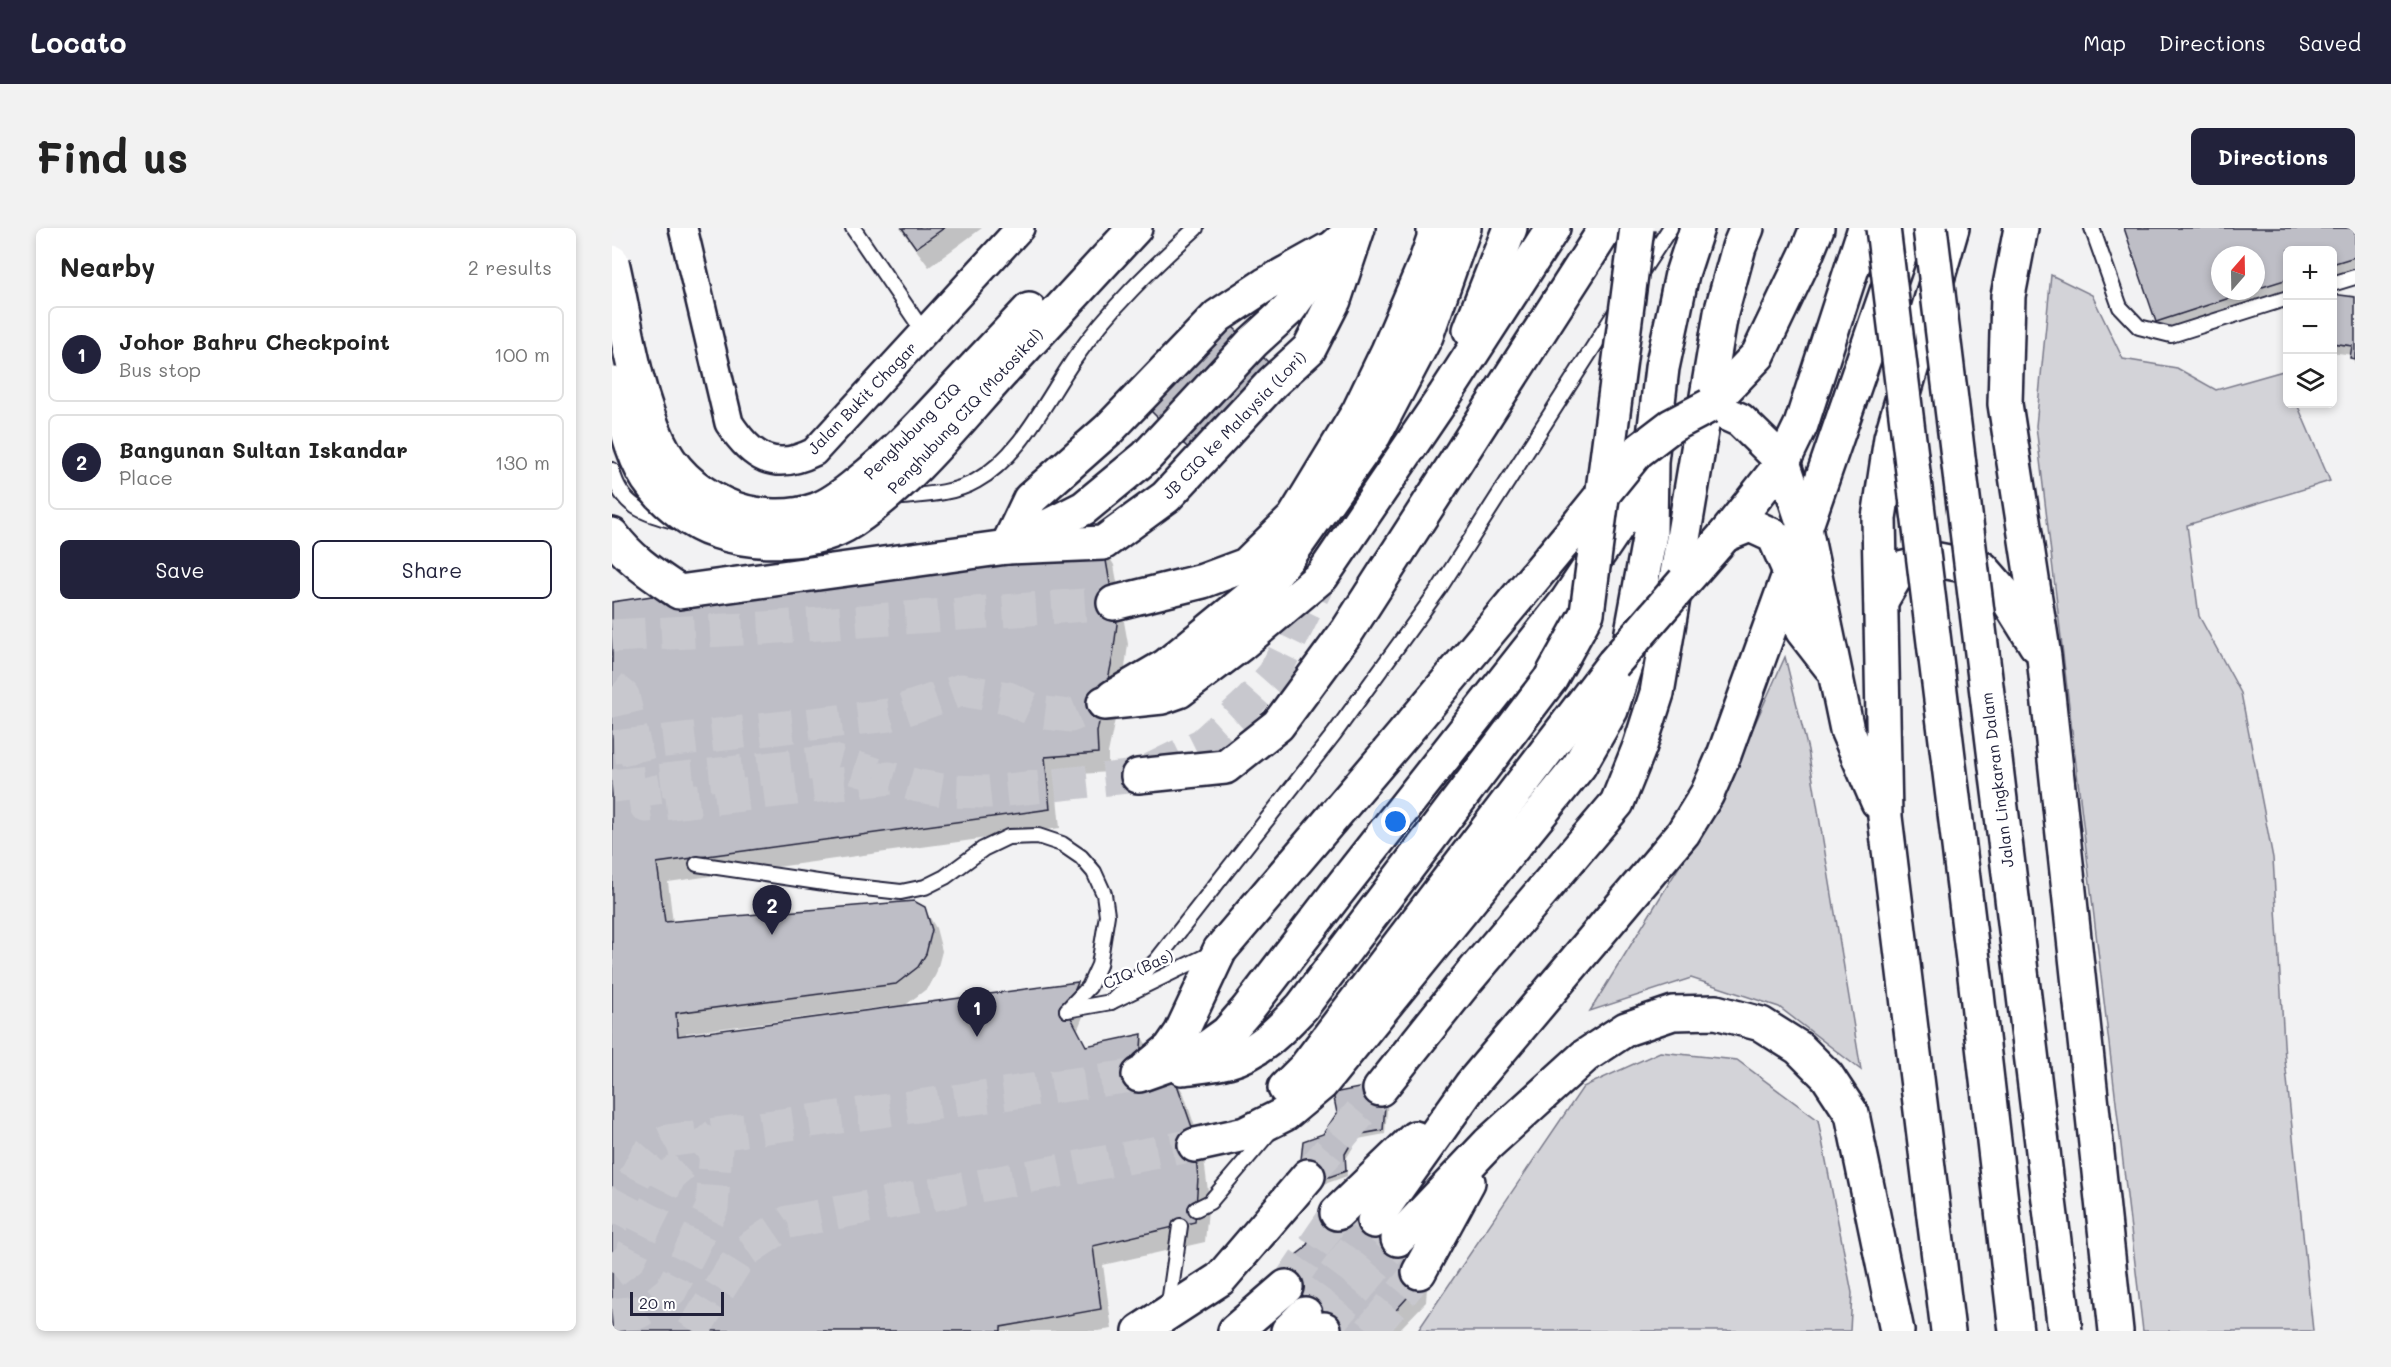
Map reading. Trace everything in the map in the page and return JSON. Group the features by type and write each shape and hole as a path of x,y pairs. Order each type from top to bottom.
{"main road":[{"name":"Penghubung CIQ","path":"612,262 649,419 670,461 689,482 707,496 733,509 782,517 817,510 844,494 884,463 990,368 1107,228"},
{"name":"Penghubung CIQ (Motosikal)","path":"612,368 631,439 642,470 653,486 673,505 714,531 748,539 779,540 819,535 850,522 910,473 990,368 1135,228"},
{"path":"1434,228 1434,238 1425,264 1388,351 1359,411 1300,509 1265,585 1166,666 1104,703 1162,697 1179,691 1241,644 1322,576 1445,396 1553,228"},
{"path":"1114,603 1232,594 1280,550 1374,435 1426,336 1464,228"},
{"path":"1138,777 1225,767 1278,725 1348,630 1606,228"},
{"path":"1139,1075 1229,1061 1256,1049 1279,1031 1302,1007 1551,678 1587,613 1638,228"},
{"path":"1697,228 1670,322 1651,461 1650,534 1627,659 1611,711 1579,766 1321,1084 1285,1114 1245,1134 1195,1145 1260,1108 1305,1068 1613,664 1684,582 1725,535 1783,462 1802,425 1864,228"},
{"path":"1380,1089 1466,981 1617,803 1640,746 1657,693 1721,313 1739,247 1747,228"},
{"path":"1139,1075 1170,1049 1181,1033 1220,950 1410,728 1637,452 1671,426 1709,406 1758,355 1817,228"},
{"path":"1884,228 2016,1331"},
{"path":"1337,1213 1471,1085 1683,833 1707,794 1724,755 1790,572 1909,228"},
{"name":"Jalan Lingkaran Dalam","path":"1930,228 2065,1331"},
{"path":"1948,1331 1885,817 1879,518 1891,438 1952,228"},
{"path":"2021,228 2008,296 2005,404 2044,657 2116,1331"},
{"path":"1445,396 1509,231"},
{"path":"1007,547 1030,500 1109,429 1218,316 1349,234"},
{"name":"JB CIQ ke Malaysia (Lori)","path":"1007,547 1084,508 1146,458 1253,342 1289,309 1349,234"},
{"name":"JB CIQ ke Malaysia (Lori)","path":"612,536 624,552 679,592 1007,547 1103,543 1166,497 1273,382 1309,349 1334,300 1349,234"},
{"path":"1709,406 1740,420 1783,462 1805,528 1847,730 1885,817"},
{"path":"1139,1075 1198,1054 1227,1033 1247,1010 1567,601 1622,519 1651,461"},
{"path":"1725,535 1750,525 1774,536 1790,572 1802,630 1835,673"},
{"path":"1881,601 1900,569 1938,560 1983,569 2003,592 2044,657"},
{"path":"1471,1085 1386,1230 1488,1144 1585,1056 1626,1029 1673,1013 1716,1012 1761,1024 1799,1048 1827,1076 1852,1114 1897,1331"},
{"path":"1419,1272 1488,1144"},
{"path":"1140,1331 1220,1279 1308,1176"},
{"path":"1235,1331 1286,1287"}],"street":[{"name":"Jalan Bukit Chagar","path":"683,228 729,423 741,442 759,455 778,462 797,460 814,452 925,334 1020,228"}],"lane":[{"path":"854,228 925,334"},
{"path":"612,471 616,486 629,503 645,514 690,525 953,490 975,483 989,473 1025,436 1075,357 1133,285 1196,228"},
{"path":"1111,1002 1156,961 1170,944 1348,715 1439,589 1670,228"},
{"path":"2092,228 2120,307 2139,327 2170,335 2283,300"},
{"path":"2337,282 2355,277"},
{"name":"CIQ (Bas)","path":"697,864 838,885 902,891 925,886 945,877 983,849 1008,837 1038,836 1062,844 1080,857 1094,872 1104,894 1107,915 1099,965 1089,987 1067,1010 1111,1002 1220,950"},
{"path":"1196,1209 1210,1202 1285,1114"},
{"path":"1168,1313 1180,1226"}],"shaded area":[{"path":"2051,275 2092,295 2123,359 2177,368 2216,390 2283,371 2283,408 2299,408 2330,481 2187,525 2199,616 2241,693 2273,858 2285,1060 2313,1331 2143,1331 2036,426"},
{"path":"1785,657 1808,750 1861,1070 1779,1007 1691,978 1590,1011 1721,799"},
{"path":"1660,1052 1737,1060 1818,1120 1852,1293 1850,1331 1422,1331 1419,1329 1583,1087"}],"building":[{"path":"902,228 944,228 916,248"},
{"path":"2124,228 2355,228 2355,257 2337,262 2337,246 2283,246 2283,281 2265,286 2265,246 2211,246 2211,300 2223,300 2156,322"},
{"path":"2337,295 2355,297 2355,359 2350,358 2352,346 2337,344"},
{"path":"1228,322 1274,368 1191,451 1149,409"},
{"path":"1103,543 1117,624 1113,656 1097,732 1098,753 1045,757 1050,809 657,863 665,922 914,901 925,907 932,930 926,954 918,967 896,984 676,1013 678,1036 1078,982 1067,1010 1086,1046 1142,1034 1139,1075 1173,1073 1193,1130 1198,1178 1195,1222 1093,1246 1101,1309 1001,1327 1001,1331 612,1331 612,602 679,592"},
{"path":"1374,1085 1386,1093 1383,1130 1356,1135 1345,1154 1346,1171 1315,1182 1300,1170 1303,1141 1323,1134 1337,1113 1333,1093"},
{"path":"1356,1207 1420,1257 1418,1286 1377,1331 1327,1331 1285,1298 1287,1262 1305,1248 1323,1217"}],"tunnel":[{"path":"612,687 623,696 646,806 890,778 949,791 988,792 1138,776 1203,744 1250,701 1274,674 1322,576"},
{"path":"612,636 764,628 1114,603"},
{"path":"614,747 889,715 961,690 1008,698 1038,712 1070,716 1104,703"},
{"path":"612,786 834,761 876,774"},
{"path":"612,1223 646,1156 654,1147 667,1141 1139,1075"},
{"path":"1308,1176 1380,1089"},
{"path":"612,1272 629,1259 670,1176 717,1134"},
{"path":"612,1315 639,1312 671,1290 712,1208 717,1134"},
{"path":"693,1331 741,1254 788,1222 1195,1145"},
{"path":"1286,1287 1337,1213"},
{"path":"1305,1314 1374,1221"},
{"path":"1324,1329 1398,1239"},
{"path":"1370,1331 1419,1272"}],"place":[{"name":"Bangunan Sultan Iskandar","path":"772,935"},
{"name":"Johor Bahru Checkpoint","path":"977,1037"}]}
